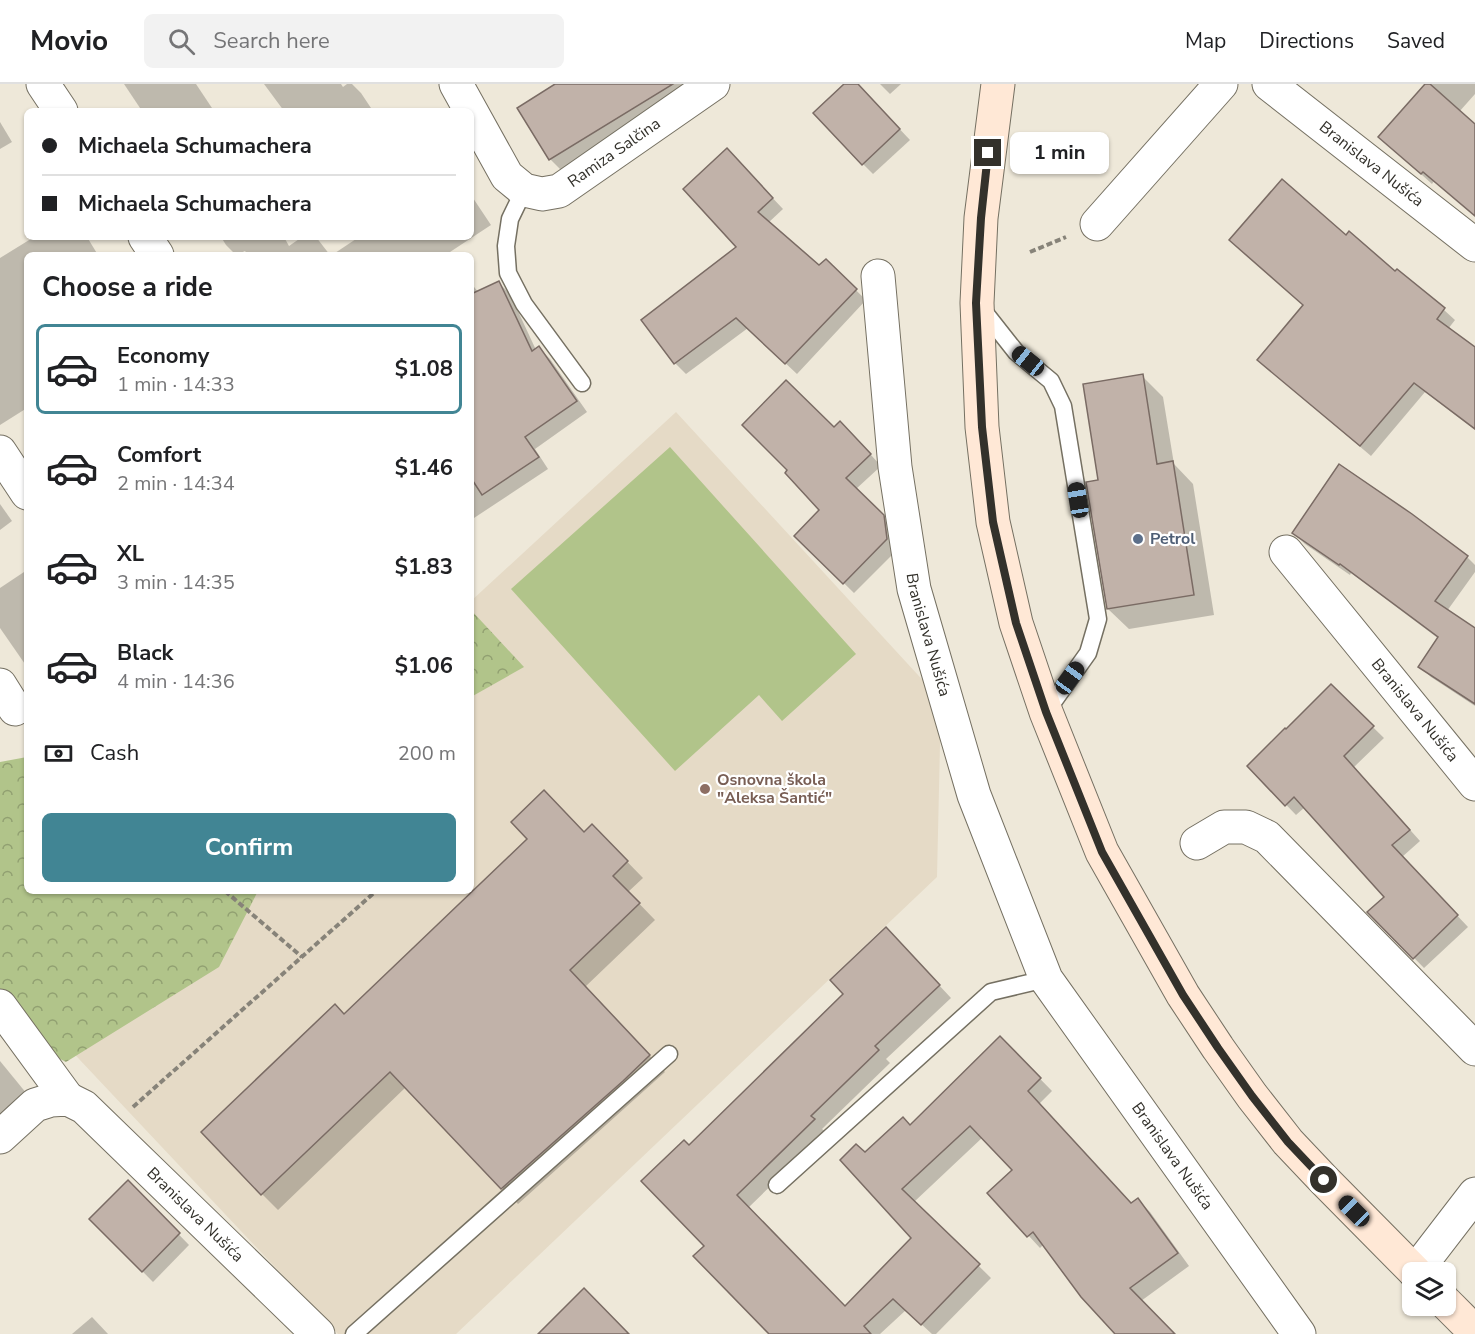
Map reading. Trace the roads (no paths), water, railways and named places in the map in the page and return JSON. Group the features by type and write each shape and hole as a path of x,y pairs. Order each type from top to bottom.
{"main road":[{"path":"998,84 981,218 976,303 982,427 993,522 1016,623 1046,712 1102,852 1183,995 1252,1096 1288,1142 1405,1262"},
{"path":"1456,1313 1475,1332"}],"street":[{"path":"43,84 59,108"},
{"path":"456,84 469,108"},
{"name":"Ramiza Salčina","path":"524,190 542,194 559,191 713,84"},
{"path":"1097,224 1221,84"},
{"name":"Branislava Nušića","path":"1269,84 1475,245"},
{"path":"474,116 507,176 524,190"},
{"name":"Branislava Nušića","path":"878,276 895,467 914,589 974,795 1046,979 1299,1334"},
{"path":"0,452 24,488"},
{"name":"Branislava Nušića","path":"1286,552 1475,784"},
{"path":"1197,843 1224,827 1246,827 1267,837 1475,1049"},
{"path":"0,1006 68,1099"},
{"path":"0,1137 35,1105 51,1100 68,1099"},
{"name":"Branislava Nušića","path":"68,1099 84,1107 108,1129 318,1334"},
{"path":"1423,1262 1475,1194"}],"lane":[{"path":"524,190 510,219 506,246 508,273 524,304 582,383"},
{"path":"976,303 1016,352 1052,381 1063,406 1098,618 1088,653 1046,712"},
{"path":"777,1185 992,992 1046,979"},
{"path":"354,1334 669,1054"}],"place":[{"name":"Petrol","path":"1138,539"},
{"name":"Osnovna škola \"Aleksa Šantić\"","path":"705,789"}]}
